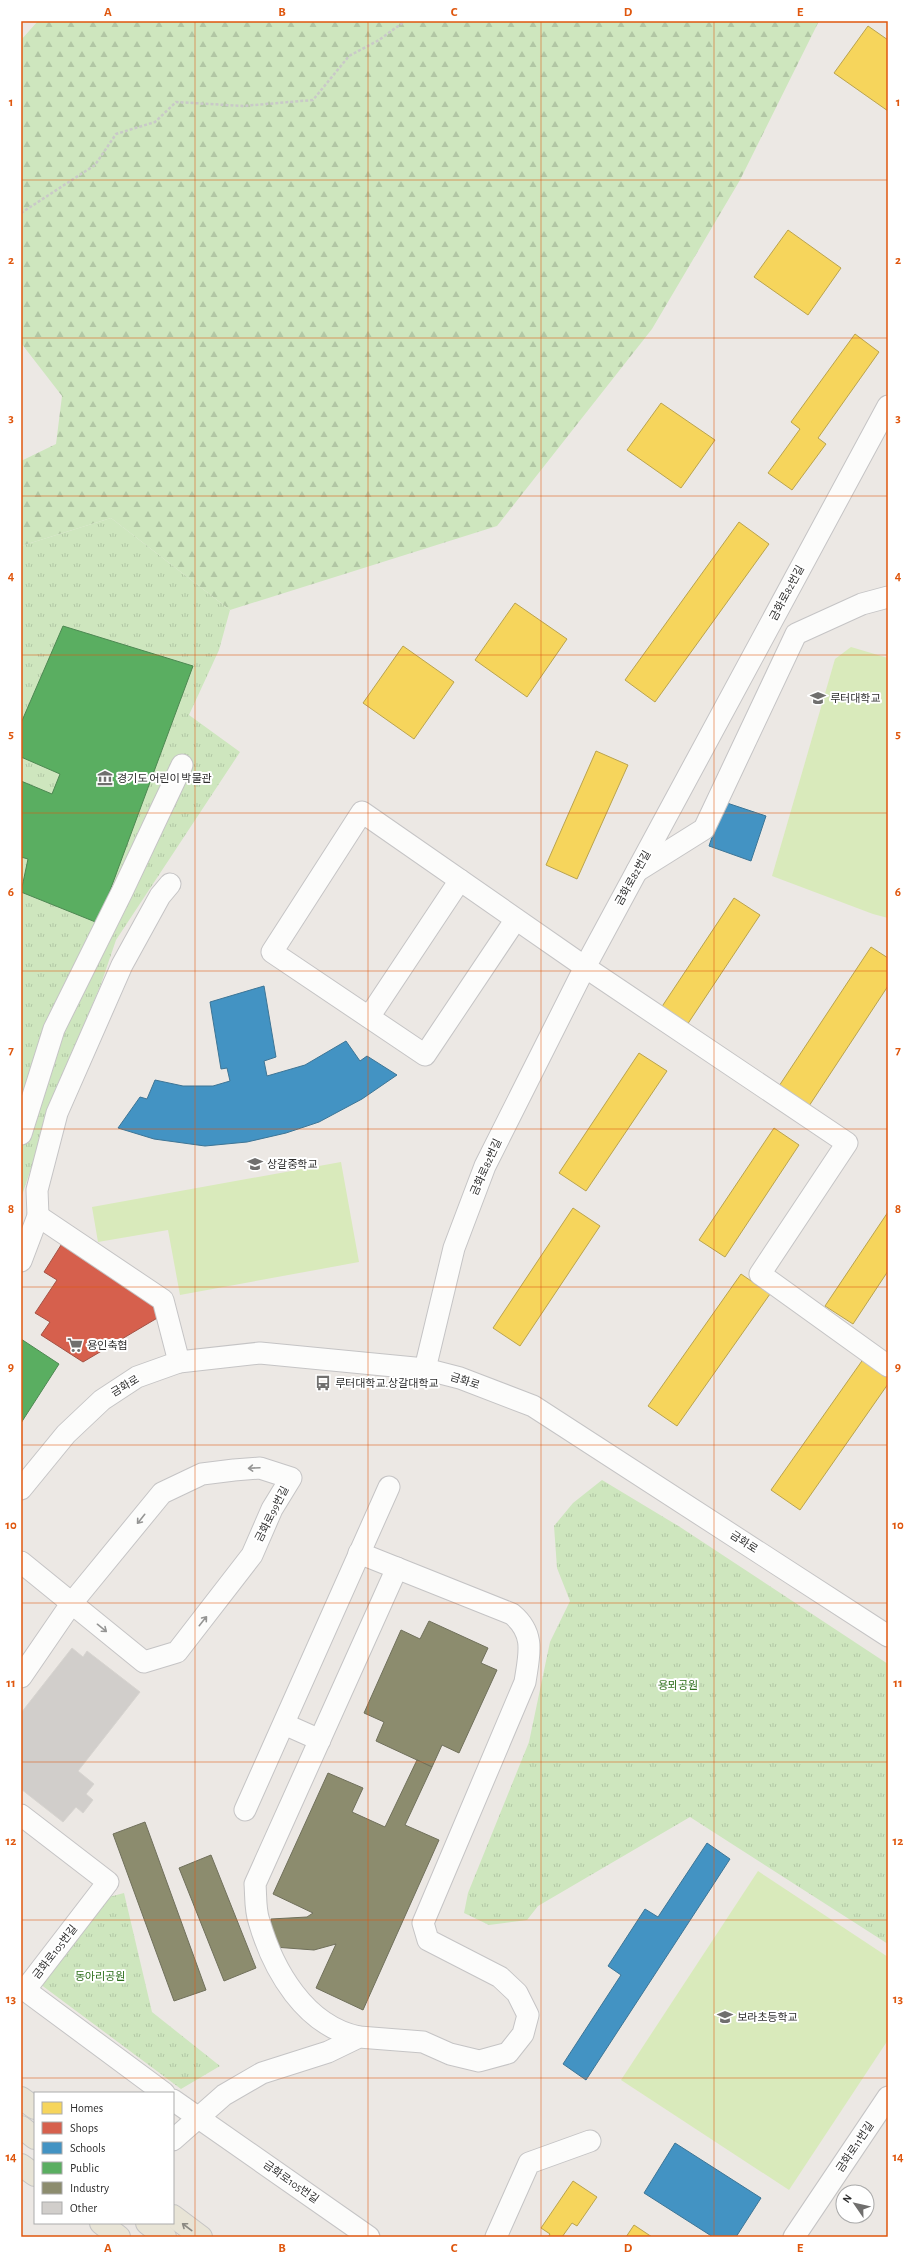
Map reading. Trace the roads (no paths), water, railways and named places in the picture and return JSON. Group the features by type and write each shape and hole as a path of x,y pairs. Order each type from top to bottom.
{"main road":[{"path":"21,2098 34,2107"},
{"path":"21,2127 34,2137"},
{"path":"21,2165 34,2174"},
{"path":"174,2217 201,2237"},
{"path":"102,2224 119,2237"},
{"path":"148,2224 165,2237"}],"street":[{"name":"금화로82번길","path":"425,1369 454,1248 484,1166 585,967 888,406"},
{"path":"637,871 704,829 796,634 862,604 888,597"},
{"path":"21,1134 54,1028 122,892 182,765"},
{"path":"516,919 425,1055 272,952 362,812 460,880 585,967 847,1143 760,1274 888,1366"},
{"path":"369,1017 460,880"},
{"path":"21,1261 38,1216 37,1190 57,1113 122,965 160,896 170,884"},
{"path":"38,1216 163,1300 180,1362"},
{"name":"금화로","path":"21,1489 66,1434 102,1400 137,1377 180,1362 260,1353 425,1369 460,1378 533,1406 888,1636"},
{"name":"금화로99번길","path":"21,1562 71,1604 144,1662 177,1652 252,1556 272,1510 291,1478 260,1468 234,1470 202,1474 162,1493 71,1604"},
{"path":"246,1810 389,1487"},
{"path":"360,1553 512,1614 520,1621 530,1642 525,1682 423,1922 428,1940 500,1977 517,1993 528,2015 523,2034 508,2053 479,2061 450,2054 423,2042 359,2037 344,2034 322,2021 295,1996 274,1963 258,1919 255,1884 396,1568"},
{"path":"21,1677 71,1604"},
{"path":"284,1724 320,1740"},
{"name":"금화로105번길","path":"21,1815 108,1882 23,1989 163,2092"},
{"path":"174,2139 224,2095 262,2073 328,2052 359,2037"},
{"name":"금화로11번길","path":"794,2237 888,2097"},
{"name":"금화로105번길","path":"174,2101 369,2237"},
{"path":"496,2237 529,2163 590,2141"}],"place":[{"name":"루터대학교","path":"818,698"},
{"name":"경기도 어린이 박물관","path":"105,778"},
{"name":"상갈중학교","path":"255,1164"},
{"name":"용인축협","path":"75,1345"},
{"name":"루터대학교.상갈대학교","path":"323,1383"},
{"name":"보라초등학교","path":"725,2017"}],"park label":[{"name":"용뫼공원","path":"678,1685"},
{"name":"동아리공원","path":"100,1976"}]}
